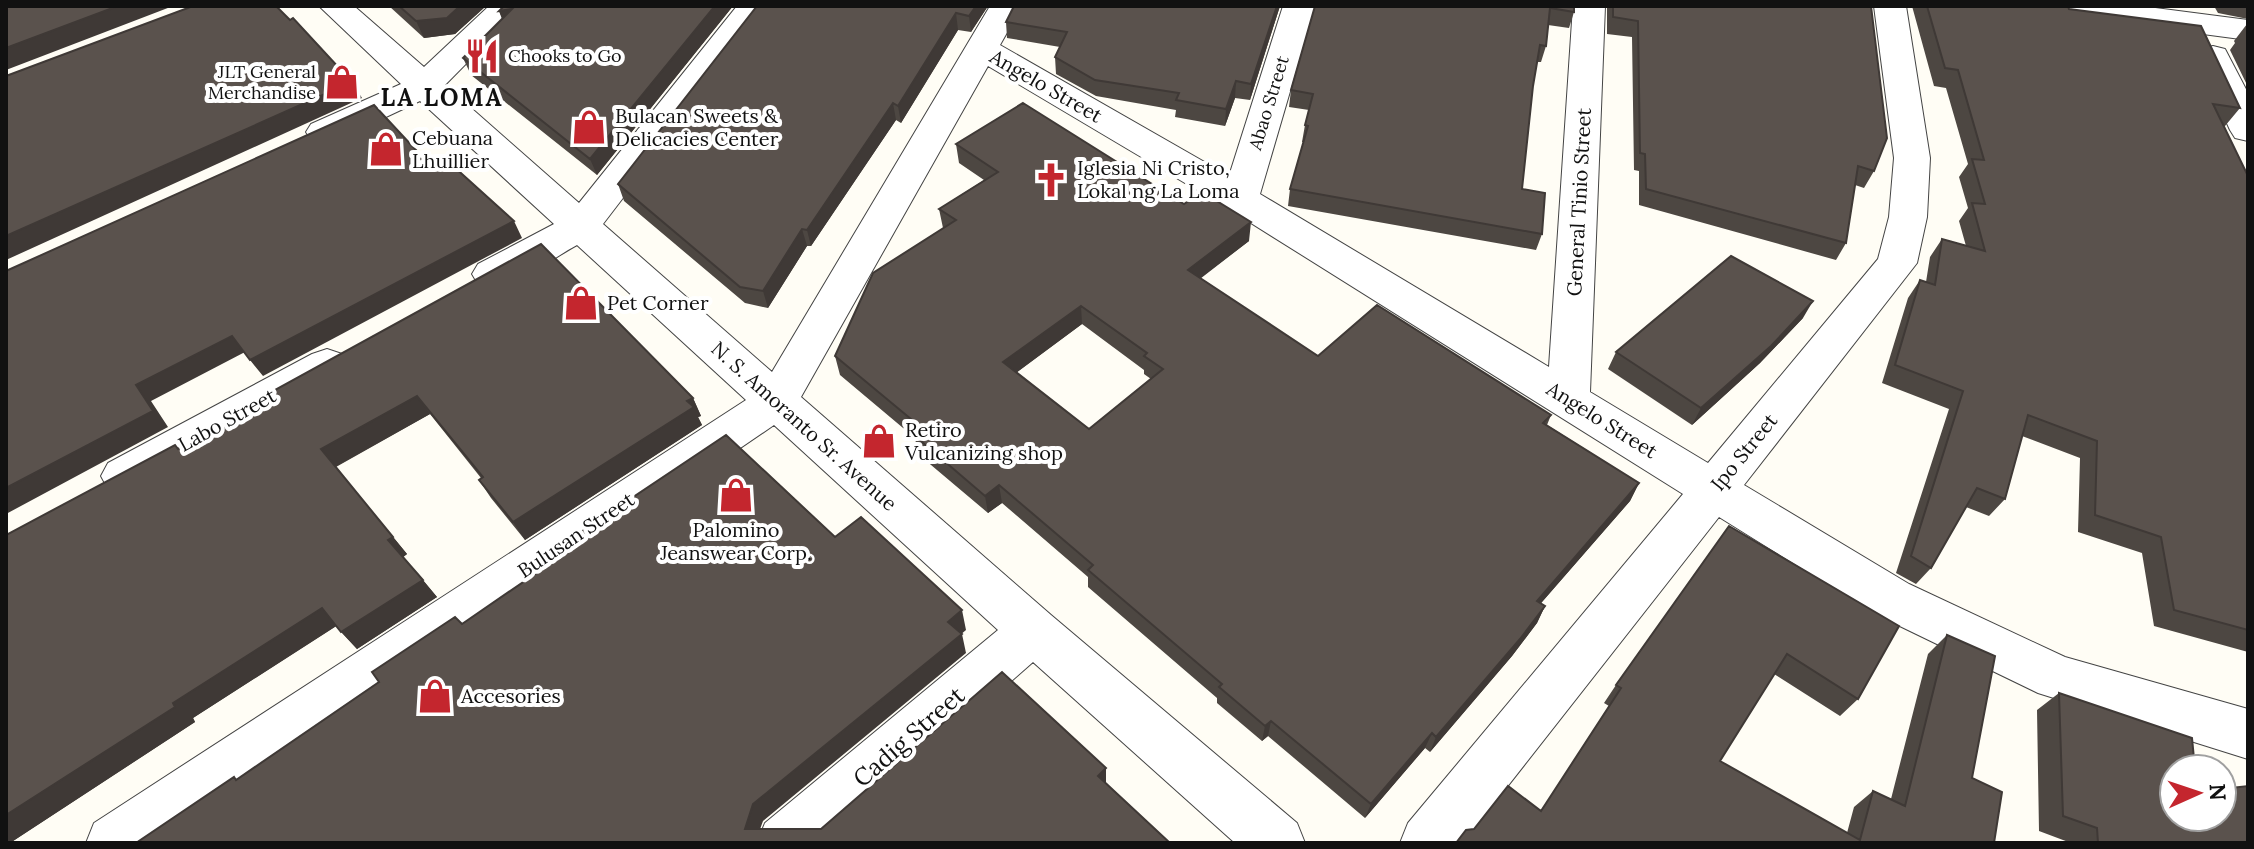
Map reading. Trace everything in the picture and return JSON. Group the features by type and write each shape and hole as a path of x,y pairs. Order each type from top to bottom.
{"street":[{"name":"N. S. Amoranto Sr. Avenue","path":"335,6 1033,631 1277,843"},
{"path":"293,147 423,87 507,6"},
{"path":"455,295 581,226 754,6"},
{"name":"Bulusan Street","path":"114,843 776,402 1006,6"},
{"name":"Abao Street","path":"1240,199 1299,6"},
{"name":"General Tinio Street","path":"1568,399 1589,6"},
{"name":"Ipo Street","path":"1428,843 1897,263 1908,217 1912,158 1890,6"},
{"path":"2067,6 2193,14 2248,30"},
{"path":"2193,14 2248,130"},
{"name":"Angelo Street","path":"982,49 1240,199 1892,599 2056,677 2248,734"},
{"name":"Labo Street","path":"90,494 357,349"},
{"name":"Cadig Street","path":"785,843 1033,631"}],"building":[{"path":"6,6 118,6 6,48"},
{"path":"193,6 276,6 290,20 293,18 352,82 6,236 6,76"},
{"path":"399,6 460,6 447,18 416,21"},
{"path":"504,6 715,6 590,159 463,58 512,9 499,11"},
{"path":"757,6 976,6 969,16 956,13 898,106 893,103 807,230 802,229 763,291 740,287 618,184"},
{"path":"1014,6 1277,6 1251,84 1236,81 1226,109 1176,100 1179,93 1095,80 1055,57 1067,32 1006,22"},
{"path":"1315,6 1574,6 1574,12 1550,8 1546,46 1540,45 1533,86 1522,189 1545,193 1542,234 1290,189 1308,126 1305,125 1313,94 1291,90"},
{"path":"1613,6 1871,6 1887,138 1874,171 1858,166 1846,243 1646,189 1645,154 1640,153 1638,21 1613,17"},
{"path":"1927,6 2068,6 2069,9 2201,26 2240,108 2213,104 2248,176 2248,630 2174,610 2161,537 2095,515 2097,441 2028,415 2005,499 1977,488 1931,568 1911,556 1963,391 1895,365 1920,280 1935,285 1942,239 1985,251 1972,203 1985,204 1972,159 1984,160 1958,70 1945,68"},
{"path":"1023,103 1184,204 1202,192 1251,222 1188,270 1318,356 1377,305 1551,415 1543,423 1639,483 1537,601 1545,606 1520,639 1436,737 1432,733 1371,804 1271,721 1265,726 1219,687 1222,684 1088,570 1093,565 999,485 985,496 915,436 923,429 835,356 873,273 956,220 939,209 998,172 956,144","holes":["1081,306 1147,353 1144,356 1163,369 1089,429 1003,362"]},
{"path":"374,105 428,163 442,156 514,221 250,360 232,336 136,385 153,411 6,488 6,271"},
{"path":"541,244 693,398 687,401 694,407 513,522 479,480 483,477 417,396 321,449 393,537 388,540 423,580 341,632 322,608 6,815 6,535 175,445 178,449 276,395 273,391"},
{"path":"1731,256 1813,301 1771,346 1701,408 1616,352"},
{"path":"726,435 835,537 861,517 962,610 948,622 962,634 753,804 745,829 821,829 1002,672 1106,768 1098,776 1170,843 136,843 234,777 236,780 379,682 372,672 455,617 462,624 548,565 542,558"},
{"path":"1729,526 1899,626 1858,699 1787,654 1720,761 1860,840 1873,791 1905,806 1947,635 1995,656 1972,778 2002,792 1994,843 1456,843 1466,830 1474,829 1508,786 1541,811 1621,688 1616,685"},
{"path":"2059,693 2192,738 2193,753 2158,753 2158,833 2238,833 2238,787 2248,786 2248,843 2098,843 2097,828 2063,816"}],"place":[{"name":"Chooks to Go","path":"482,56"},
{"name":"JLT General Merchandise","path":"342,82"},
{"name":"Bulacan Sweets & Delicacies Center","path":"589,127"},
{"name":"Cebuana Lhuillier","path":"386,149"},
{"name":"Iglesia Ni Cristo, Lokal ng La Loma","path":"1051,180"},
{"name":"Pet Corner","path":"581,303"},
{"name":"Retiro Vulcanizing shop","path":"879,441"},
{"name":"Palomino Jeanswear Corp.","path":"736,495"},
{"name":"Accesories","path":"435,696"}],"district":[{"name":"LA LOMA","path":"442,98"}]}
